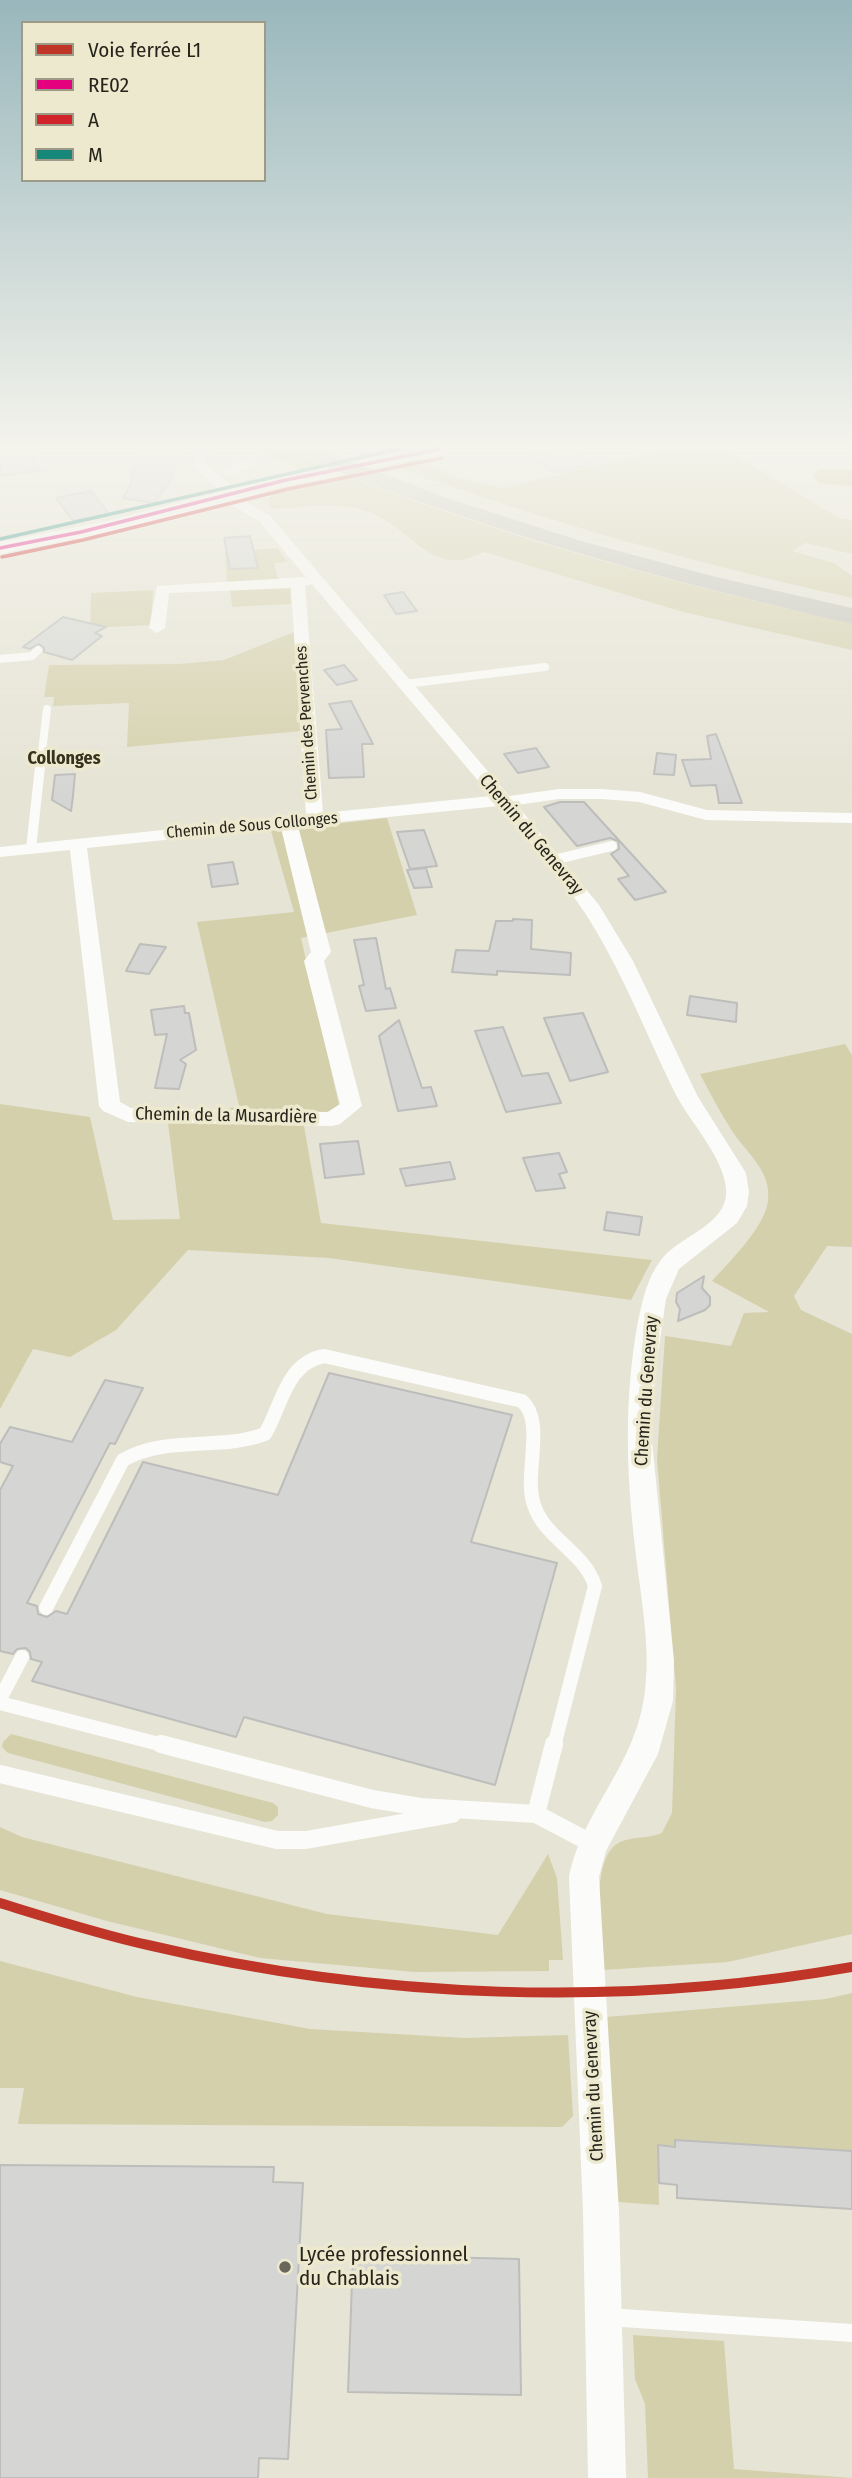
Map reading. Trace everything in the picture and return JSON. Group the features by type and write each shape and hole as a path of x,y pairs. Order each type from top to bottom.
{"highway":[{"path":"643,565 727,588 852,616"},
{"path":"682,565 852,605"}],"street":[{"name":"Chemin du Genevray","path":"296,565 307,581 405,684 504,801 553,860 610,937 688,1097 735,1173 739,1192 734,1210 722,1226 677,1256 670,1264 654,1300 640,1444 640,1480 660,1663 660,1688 654,1723 640,1762 593,1844 583,1877 604,2317 607,2478"},
{"path":"157,628 162,589 307,581"},
{"name":"Chemin des Pervenches","path":"307,581 310,773 315,821"},
{"name":"Chemin de Sous Collonges","path":"0,852 559,794 602,793 640,797 706,815 852,818"},
{"name":"Chemin de la Musardière","path":"78,844 110,1106 128,1115 332,1119 351,1106 314,961 321,952 288,823"}],"lane":[{"path":"0,659 32,656 38,650"},
{"path":"405,684 545,667"},
{"path":"31,849 47,709"},
{"path":"553,860 611,846"},
{"path":"46,1608 123,1460 130,1454 147,1449 249,1440 264,1434 297,1368 308,1358 324,1356 522,1401 530,1408 533,1417 534,1506 544,1521 586,1563 595,1586 536,1814"},
{"path":"22,1657 0,1701 330,1790 420,1807 536,1814 593,1844"},
{"path":"0,1774 277,1840 306,1840 469,1811"},
{"path":"604,2317 852,2333"}],"shaded area":[{"path":"226,565 274,565 279,581 227,583"},
{"path":"526,565 617,565 852,624 852,650 683,612"},
{"path":"714,565 836,565 852,576 852,598"},
{"path":"290,586 291,604 232,607 230,590"},
{"path":"153,590 151,625 90,628 91,593"},
{"path":"294,632 301,731 127,747 129,703 53,706 54,697 44,697 49,665 179,664 224,660"},
{"path":"387,818 417,915 301,938 339,1105 304,1126 321,1223 652,1260 631,1300 329,1258 188,1250 116,1330 70,1357 33,1349 0,1409 0,1104 90,1117 113,1220 180,1219 168,1123 239,1106 197,922 294,912 271,831"},
{"path":"845,1044 852,1055 852,1247 827,1246 794,1296 801,1310 852,1334 852,1934 728,1962 603,1970 599,1900 604,1864 610,1851 620,1842 662,1833 672,1813 676,1689 657,1459 665,1336 731,1346 744,1313 769,1312 712,1281 745,1244 760,1222 768,1201 768,1191 757,1163 732,1131 700,1074"},
{"path":"11,1734 273,1803 278,1807 278,1815 272,1821 265,1822 8,1753 2,1747"},
{"path":"0,1827 22,1837 327,1914 498,1935 548,1854 557,1878 563,1960 549,1960 549,1971 415,1972 260,1958 107,1921 0,1890"},
{"path":"0,1961 137,1997 310,2029 465,2038 568,2035 573,2116 562,2127 18,2124 24,2088 0,2088"},
{"path":"852,1993 852,2151 675,2140 675,2147 658,2146 659,2205 618,2202 606,2017 826,1999"},
{"path":"633,2335 724,2341 734,2469 852,2478 648,2478 645,2404 635,2379"}],"building":[{"path":"229,565 257,565 258,568 230,569"},
{"path":"403,592 417,611 396,614 384,595"},
{"path":"63,617 106,627 95,633 102,636 72,660 44,652 44,648 39,644 30,649 23,647"},
{"path":"344,665 357,680 337,685 324,670"},
{"path":"351,701 373,744 362,744 364,777 329,778 326,730 342,729 329,704"},
{"path":"716,734 742,803 719,803 716,785 691,786 682,760 711,759 707,736"},
{"path":"536,748 549,767 518,773 504,754"},
{"path":"657,753 676,755 674,775 654,774"},
{"path":"75,774 71,811 52,800 55,775"},
{"path":"560,802 584,802 666,892 635,900 618,879 629,876 611,854 619,849 618,841 610,838 577,846 544,807"},
{"path":"424,830 437,866 410,869 397,832"},
{"path":"233,862 238,884 212,887 208,865"},
{"path":"426,868 432,887 414,888 407,870"},
{"path":"532,920 531,949 571,953 570,975 497,971 497,975 452,972 456,950 489,951 496,921"},
{"path":"376,938 386,989 390,988 396,1008 366,1011 359,986 364,985 354,940"},
{"path":"140,944 166,947 149,974 126,971"},
{"path":"690,996 737,1003 736,1022 687,1015"},
{"path":"184,1006 185,1013 189,1013 196,1050 180,1060 186,1064 179,1089 155,1088 167,1034 155,1035 151,1010"},
{"path":"583,1013 608,1072 570,1081 544,1018"},
{"path":"399,1020 422,1088 431,1087 437,1106 398,1111 379,1036"},
{"path":"503,1027 522,1076 548,1073 561,1103 506,1112 475,1031"},
{"path":"358,1141 364,1174 325,1178 320,1144"},
{"path":"559,1153 567,1172 559,1174 565,1188 536,1191 523,1158"},
{"path":"450,1162 455,1179 406,1186 400,1169"},
{"path":"607,1212 642,1217 639,1235 604,1230"},
{"path":"704,1276 702,1288 710,1297 710,1305 705,1310 678,1321 680,1309 676,1302 677,1293"},
{"path":"329,1373 512,1415 471,1542 557,1563 495,1785 244,1717 236,1737 32,1681 42,1662 31,1659 26,1648 17,1649 13,1654 0,1651 0,1490 13,1466 0,1462 0,1444 10,1427 72,1442 105,1380 143,1388 115,1444 110,1443 27,1603 37,1606 38,1614 47,1617 56,1611 67,1614 143,1462 278,1495"},
{"path":"675,2140 852,2151 852,2209 677,2198 677,2185 659,2183 658,2145 675,2147"},
{"path":"0,2165 274,2167 273,2182 303,2183 288,2459 259,2458 258,2478 0,2478"},
{"path":"353,2255 519,2259 521,2395 348,2392"}],"rail line":[{"name":"L1","path":"0,1903 168,1950 287,1972 406,1986 526,1991 647,1989 750,1981 852,1967"}],"place":[{"name":"Lycée professionnel du Chablais","path":"285,2267"}],"district":[{"name":"Collonges","path":"64,759"}]}
